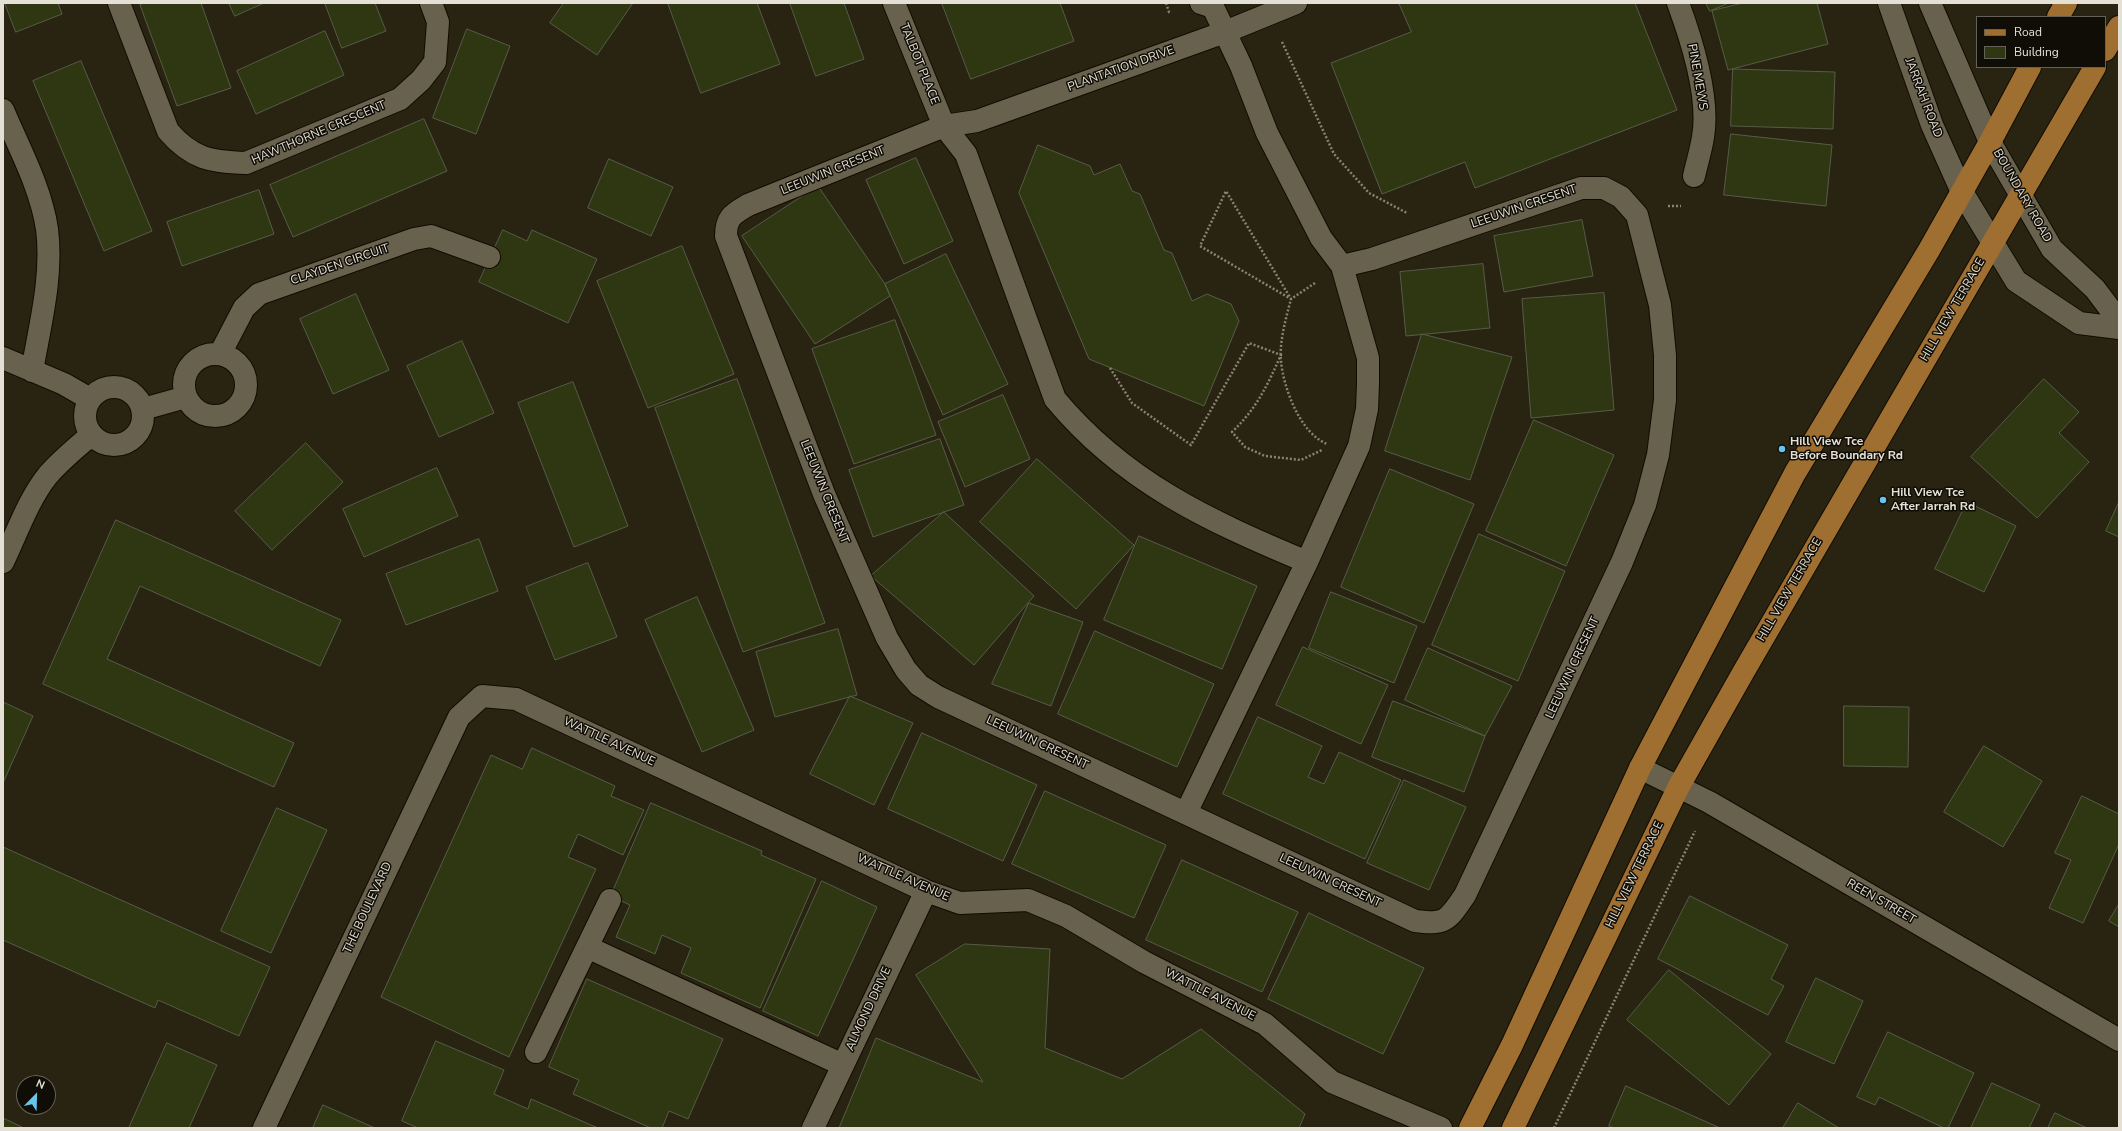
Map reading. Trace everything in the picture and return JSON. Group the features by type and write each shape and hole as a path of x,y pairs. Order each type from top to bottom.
{"main road":[{"path":"2059,16 2066,3"},
{"path":"2106,48 2119,27"},
{"path":"1470,1128 1512,1044 1640,768 1795,473 1962,192 2029,68"},
{"name":"HILL VIEW TERRACE","path":"1513,1128 1679,786 1992,242 2094,68"}],"street":[{"name":"HAWTHORNE CRESCENT","path":"119,3 168,131 182,147 197,155 221,163 246,163 400,99 421,80 435,62 438,22 431,3"},
{"name":"TALBOT PLACE","path":"894,3 944,126 966,154 1055,399 1098,444 1124,466 1154,488 1197,511 1307,562"},
{"name":"PLANTATION DRIVE","path":"944,126 977,121 1225,32 1296,3"},
{"name":"PINE MEWS","path":"1678,3 1692,47 1704,105 1704,136 1694,176"},
{"name":"JARRAH ROAD","path":"1889,3 1932,125 1962,192"},
{"path":"1930,3 1990,142"},
{"path":"1186,813 1307,562 1359,446 1367,409 1368,358 1342,266 1321,238 1266,133 1241,66 1210,4"},
{"path":"3,110 35,185 47,229 48,273 32,371"},
{"name":"LEEUWIN CRESENT","path":"944,126 748,205 734,213 726,224 726,236 731,253 824,494 886,638 894,653 919,685 938,697 1415,921 1437,924 1452,915 1465,895 1622,562 1645,505 1658,455 1665,400 1665,354 1660,305 1637,215 1621,197 1604,188 1580,188 1372,259 1342,266"},
{"name":"BOUNDARY ROAD","path":"1990,142 2052,248 2095,288 2119,321"},
{"path":"1962,192 2016,281 2079,324 2119,328"},
{"name":"CLAYDEN CIRCUIT","path":"220,354 244,308 259,294 414,239 430,236 489,257"},
{"path":"209,354 220,354 231,358 240,366 246,388 242,399 235,408 225,414 213,415 202,413 192,406 186,397 183,386 185,375 190,365 198,358 209,354"},
{"path":"3,358 64,384 90,399"},
{"path":"108,387 119,387 130,391 138,398 143,409 143,420 140,431 132,439 122,444 106,444 91,435 86,427 84,417 85,408 90,399 98,391 108,387"},
{"path":"143,409 186,397"},
{"path":"3,562 35,495 48,475 64,458 91,435"},
{"name":"WATTLE AVENUE","path":"482,696 516,699 926,891 960,903 1028,900 1066,916 1144,962 1266,1024 1332,1082 1440,1128"},
{"name":"THE BOULEVARD","path":"264,1128 459,717 482,696"},
{"name":"REEN STREET","path":"1640,768 1709,802 2119,1040"},
{"name":"ALMOND DRIVE","path":"813,1128 926,891"},
{"path":"536,1052 610,900"},
{"path":"587,947 843,1064"}],"path":[{"path":"1269,14 1334,154 1369,193 1401,212 1414,215"},
{"path":"1226,191 1258,245 1291,299 1200,246 1226,191"},
{"path":"1281,355 1266,388 1250,415 1232,432 1245,447 1266,456 1300,460 1330,446 1320,442 1302,424 1291,398 1281,362 1284,324 1291,299 1342,266"},
{"path":"1110,368 1132,403 1191,446 1248,343 1281,355"},
{"path":"1554,1128 1709,802"}],"building":[{"path":"5,3 58,3 62,14 16,32"},
{"path":"145,3 201,3 231,88 177,106 140,5"},
{"path":"229,3 264,3 235,16"},
{"path":"325,3 375,3 386,31 342,48"},
{"path":"564,3 633,3 597,55 550,23"},
{"path":"668,3 757,3 780,64 701,93"},
{"path":"790,3 844,3 864,59 816,76"},
{"path":"942,3 1060,3 1074,41 971,79"},
{"path":"1399,3 1635,3 1677,110 1475,188 1465,162 1382,194 1331,63 1411,32"},
{"path":"1706,3 1729,3 1710,11"},
{"path":"1743,3 1817,3 1828,44 1728,70 1712,11"},
{"path":"467,29 510,46 476,134 433,118"},
{"path":"325,31 344,75 256,114 237,71"},
{"path":"81,61 152,231 104,251 33,81"},
{"path":"1733,69 1835,72 1833,129 1731,126"},
{"path":"424,119 447,171 293,237 270,185"},
{"path":"1731,134 1832,145 1826,206 1724,195"},
{"path":"1038,145 1090,166 1094,175 1120,164 1132,191 1140,194 1164,250 1172,253 1192,301 1207,294 1231,304 1239,321 1204,406 1089,359 1019,193"},
{"path":"916,158 953,241 904,264 866,180"},
{"path":"609,159 673,187 651,236 588,208"},
{"path":"818,186 885,284 890,296 815,344 742,236"},
{"path":"259,190 274,234 182,266 167,222"},
{"path":"1582,220 1593,276 1504,292 1494,236"},
{"path":"503,230 527,241 532,230 597,259 568,323 479,282"},
{"path":"682,246 734,374 648,408 597,281"},
{"path":"946,254 1008,384 943,415 885,284"},
{"path":"1483,264 1490,328 1406,336 1400,272"},
{"path":"1604,293 1614,410 1531,418 1522,299"},
{"path":"356,294 389,370 333,394 300,319"},
{"path":"895,320 936,435 854,464 812,349"},
{"path":"1422,334 1512,357 1470,480 1385,451"},
{"path":"462,341 494,413 439,437 407,366"},
{"path":"737,379 825,623 743,652 655,408"},
{"path":"2044,379 2079,412 2059,433 2089,462 2037,518 1971,457"},
{"path":"573,382 628,526 574,547 518,403"},
{"path":"1003,395 1030,459 965,487 938,422"},
{"path":"1534,420 1614,455 1566,566 1486,531"},
{"path":"940,439 964,505 873,537 849,470"},
{"path":"306,443 343,482 272,550 235,511"},
{"path":"1037,459 1134,545 1076,609 980,522"},
{"path":"437,468 458,516 364,557 343,509"},
{"path":"1390,469 1474,504 1424,623 1341,587"},
{"path":"1967,502 2016,526 1984,592 1935,569"},
{"path":"2119,502 2119,537 2106,531"},
{"path":"944,512 1034,596 974,665 871,576"},
{"path":"116,520 341,620 320,666 140,586 107,659 294,743 274,787 43,684"},
{"path":"1479,534 1565,571 1518,681 1432,645"},
{"path":"1139,536 1257,586 1222,669 1104,620"},
{"path":"479,539 498,591 406,625 386,574"},
{"path":"588,563 617,637 555,660 526,587"},
{"path":"1331,592 1417,626 1394,683 1309,648"},
{"path":"697,597 754,730 702,752 645,620"},
{"path":"1029,603 1083,622 1051,706 992,684"},
{"path":"838,629 857,695 775,717 756,652"},
{"path":"1095,631 1214,684 1177,767 1058,714"},
{"path":"1303,647 1388,685 1361,744 1276,705"},
{"path":"1428,648 1512,686 1485,736 1405,700"},
{"path":"850,696 913,723 874,805 810,774"},
{"path":"1393,701 1485,736 1464,792 1372,757"},
{"path":"3,702 33,716 3,783"},
{"path":"1844,706 1909,707 1908,767 1844,766"},
{"path":"1258,717 1322,746 1308,777 1324,784 1339,752 1401,780 1365,859 1223,794"},
{"path":"922,733 1037,785 1003,861 888,809"},
{"path":"1984,746 2042,781 2003,847 1944,812"},
{"path":"532,748 615,786 611,796 644,810 623,855 578,834 568,857 596,869 509,1057 381,997 491,755 522,769"},
{"path":"1404,780 1466,807 1429,890 1367,863"},
{"path":"1045,791 1166,845 1134,918 1012,864"},
{"path":"2082,796 2119,814 2119,844 2083,923 2049,908 2071,860 2055,853"},
{"path":"651,803 762,851 761,855 816,879 760,1008 681,973 691,948 662,935 655,954 616,937 630,905 611,896"},
{"path":"277,808 327,830 271,953 221,931"},
{"path":"3,847 270,967 239,1036 158,1000 155,1008 3,940"},
{"path":"1182,860 1298,912 1262,992 1146,940"},
{"path":"822,881 877,907 818,1036 763,1011"},
{"path":"1690,896 1788,945 1771,979 1784,986 1768,1015 1658,959"},
{"path":"2119,904 2119,927 2109,921"},
{"path":"1309,913 1424,968 1383,1054 1268,999"},
{"path":"965,944 1050,949 1045,1048 1122,1079 1201,1029 1305,1114 1299,1128 839,1128 876,1038 983,1082 916,975"},
{"path":"1669,970 1771,1054 1729,1105 1627,1020"},
{"path":"1816,978 1863,1001 1834,1064 1786,1042"},
{"path":"587,979 723,1039 688,1119 669,1111 662,1128 651,1128 573,1094 579,1080 549,1067"},
{"path":"1888,1032 1974,1073 1948,1128 1944,1128 1879,1097 1875,1105 1857,1097"},
{"path":"436,1041 504,1070 494,1094 528,1109 531,1099 598,1128 418,1128 402,1121"},
{"path":"167,1043 217,1065 189,1128 129,1128"},
{"path":"1992,1083 2040,1105 2029,1128 1971,1128"},
{"path":"1626,1086 1720,1128 1614,1128 1609,1126"},
{"path":"1798,1103 1839,1128 1783,1128"},
{"path":"323,1105 375,1128 313,1128"},
{"path":"2055,1113 2087,1128 2048,1128"},
{"path":"3,1118 24,1128 3,1128"}],"place":[{"name":"Hill View Tce Before Boundary Rd","path":"1782,449"},
{"name":"Hill View Tce After Jarrah Rd","path":"1883,500"}]}
